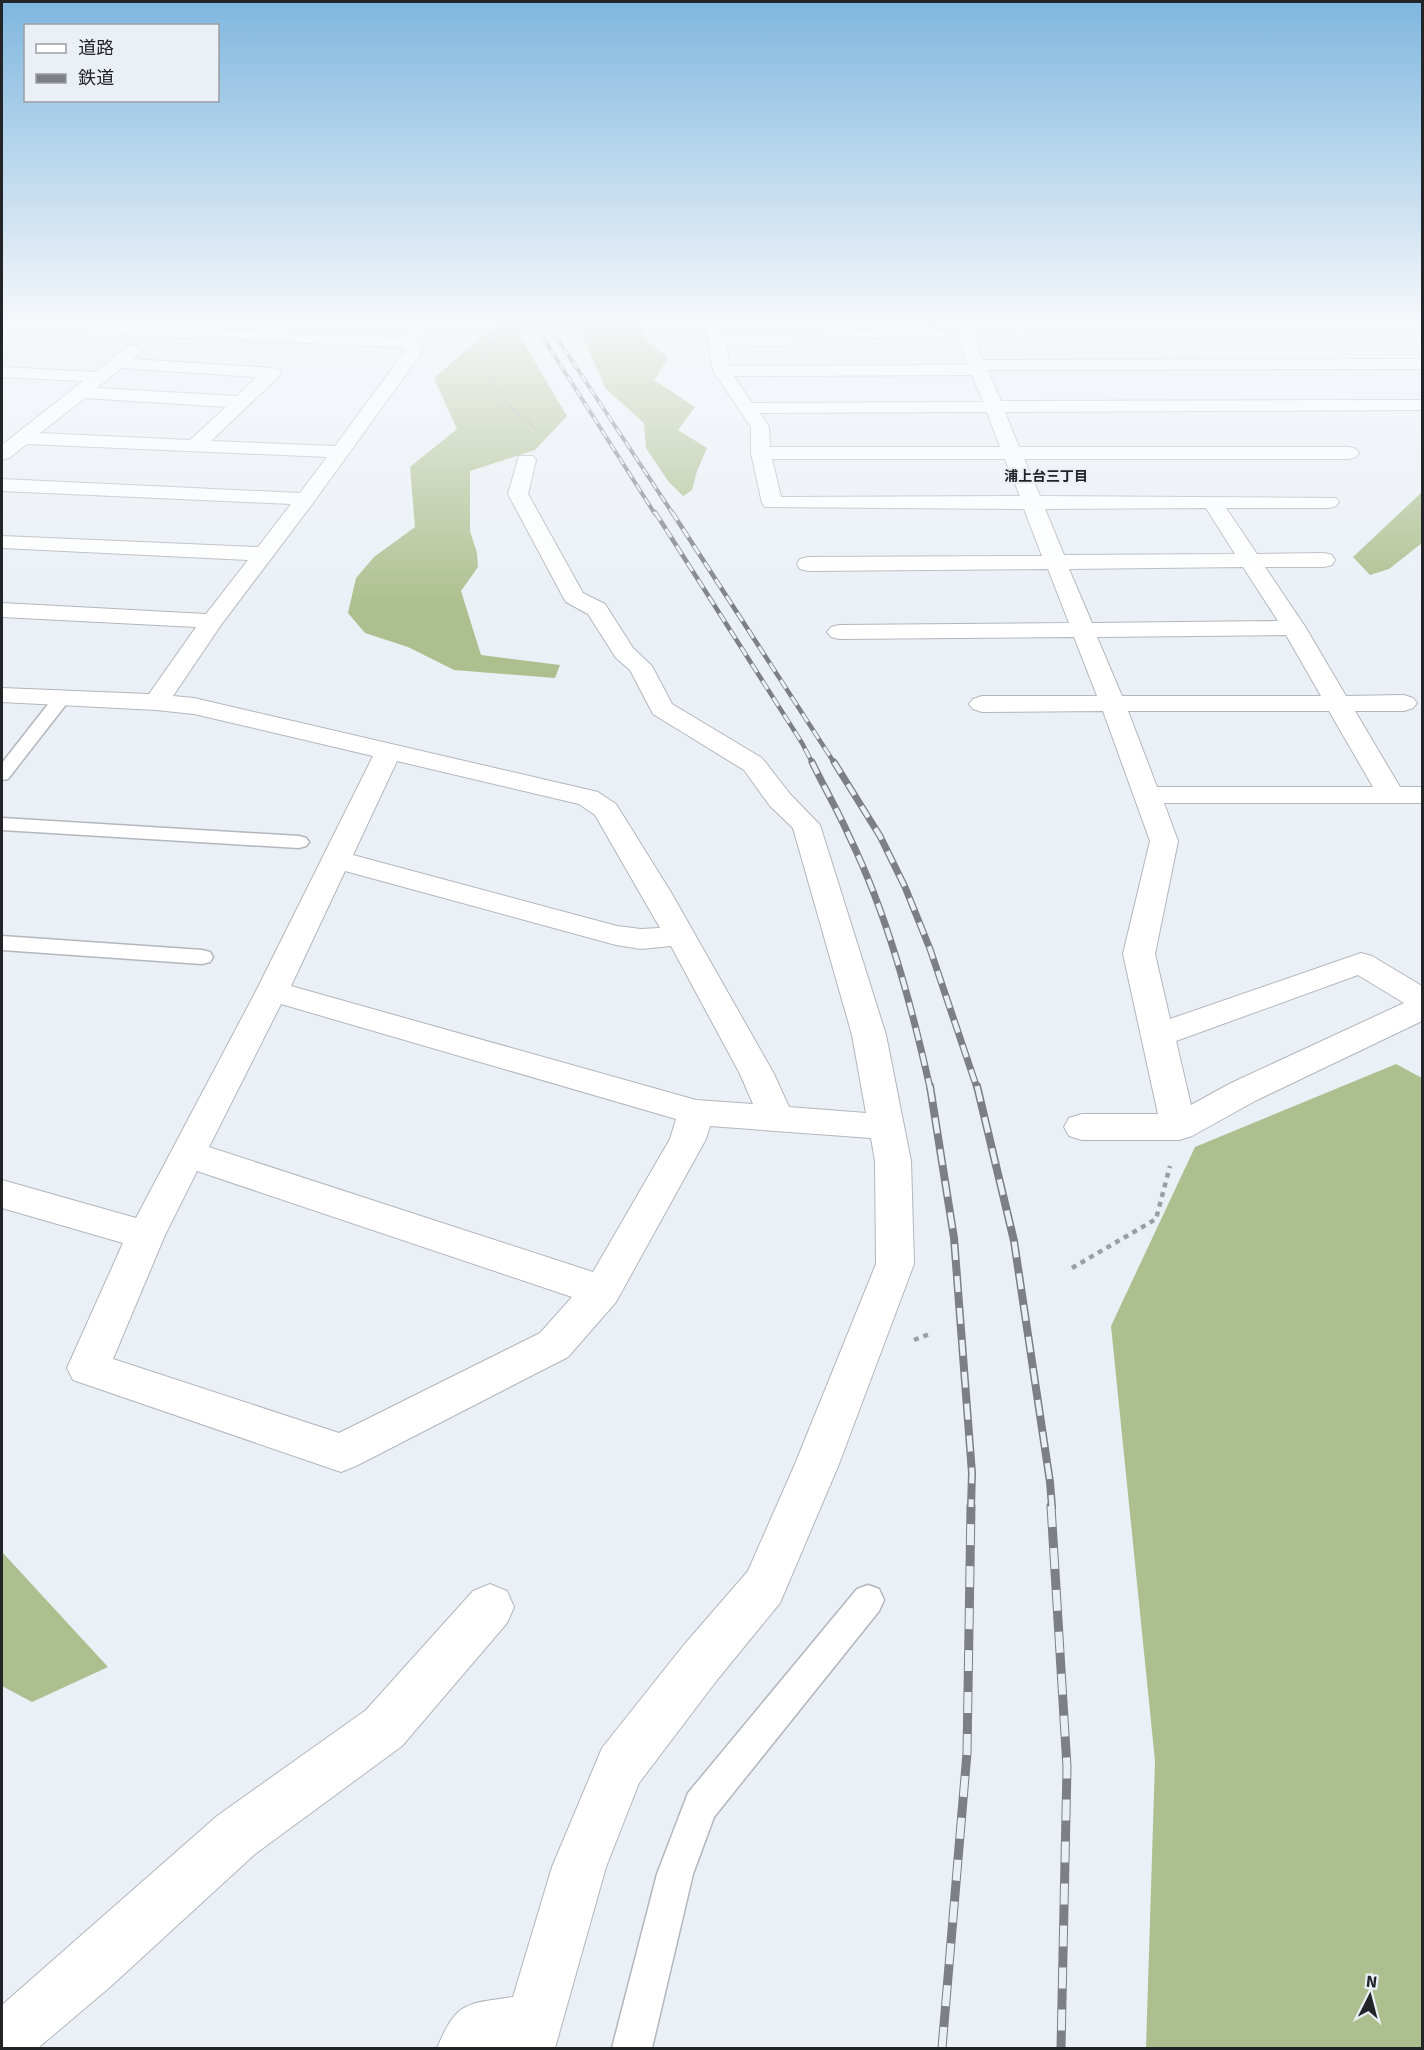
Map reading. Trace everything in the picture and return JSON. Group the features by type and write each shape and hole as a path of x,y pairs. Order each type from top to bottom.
{"street":[{"path":"2,454 50,416"},
{"path":"195,445 225,416"},
{"path":"156,702 212,621 367,416"},
{"path":"753,416 760,427 761,453 772,503 1329,502"},
{"path":"996,416 1113,705 1164,841 1139,954 1179,1127"},
{"path":"1211,416 1270,502"},
{"path":"21,438 341,452"},
{"path":"761,453 1349,453"},
{"path":"466,2049 477,2031 529,2035 579,1867 620,1766 700,1663 764,1587 817,1464 895,1264 893,1161 870,1035 806,825 780,800 753,764 662,709 640,666 624,653 597,609 574,597 518,494 526,460"},
{"path":"2,485 306,499"},
{"path":"1212,502 1294,628 1391,795"},
{"path":"2,542 263,554"},
{"path":"808,564 1324,560"},
{"path":"2,610 212,621"},
{"path":"839,632 1294,628"},
{"path":"2,695 156,702 194,706 588,798 606,810 657,894 757,1074 778,1120"},
{"path":"982,704 1404,703"},
{"path":"388,752 272,991 146,1235 88,1368 341,1453 554,1345 602,1291 688,1139 696,1112"},
{"path":"1146,795 1422,795"},
{"path":"335,860 616,935 641,939 680,936"},
{"path":"1158,1035 1361,963 1422,1000"},
{"path":"272,991 696,1112 887,1127"},
{"path":"1082,1127 1179,1127 1243,1092 1422,1008"},
{"path":"188,1154 602,1291"},
{"path":"2,1194 146,1235"},
{"path":"2,2042 90,1967 236,1835 384,1728 490,1607"}],"lane":[{"path":"2,775 62,698"},
{"path":"2,824 299,842"},
{"path":"2,943 202,957"},
{"path":"632,2049 675,1874 701,1806 868,1600"}],"path":[{"path":"518,416 540,432 542,451 526,460"},
{"path":"1072,1268 1156,1220 1179,1127"}],"green space":[{"path":"451,416 567,416 535,450 470,471 470,531 477,553 478,567 461,591 481,655 560,665 555,678 454,670 408,647 365,633 348,613 356,578 374,557 415,527 410,467 457,429"},
{"path":"636,416 689,416 678,430 707,448 692,490 683,496 668,481 646,448 644,423"},
{"path":"1422,492 1422,543 1389,569 1370,575 1353,557"},
{"path":"1396,1064 1422,1078 1422,2048 1146,2048 1155,1761 1111,1326 1195,1147"},
{"path":"2,1551 108,1667 32,1702 2,1686"}],"railway":[{"path":"593,416 655,514"},
{"path":"608,416 673,514"},
{"path":"655,512 802,743 813,764"},
{"path":"672,512 835,764"},
{"path":"812,762 845,827 875,896 897,959 930,1088"},
{"path":"834,762 880,836 905,887 930,949 977,1088"},
{"path":"930,1086 954,1238 972,1473 971,1507"},
{"path":"977,1086 1014,1241 1052,1507"},
{"path":"942,2048 967,1753 971,1506"},
{"path":"1051,1506 1067,1767 1061,2048"}],"district":[{"name":"浦上台三丁目","path":"1046,476"}]}
